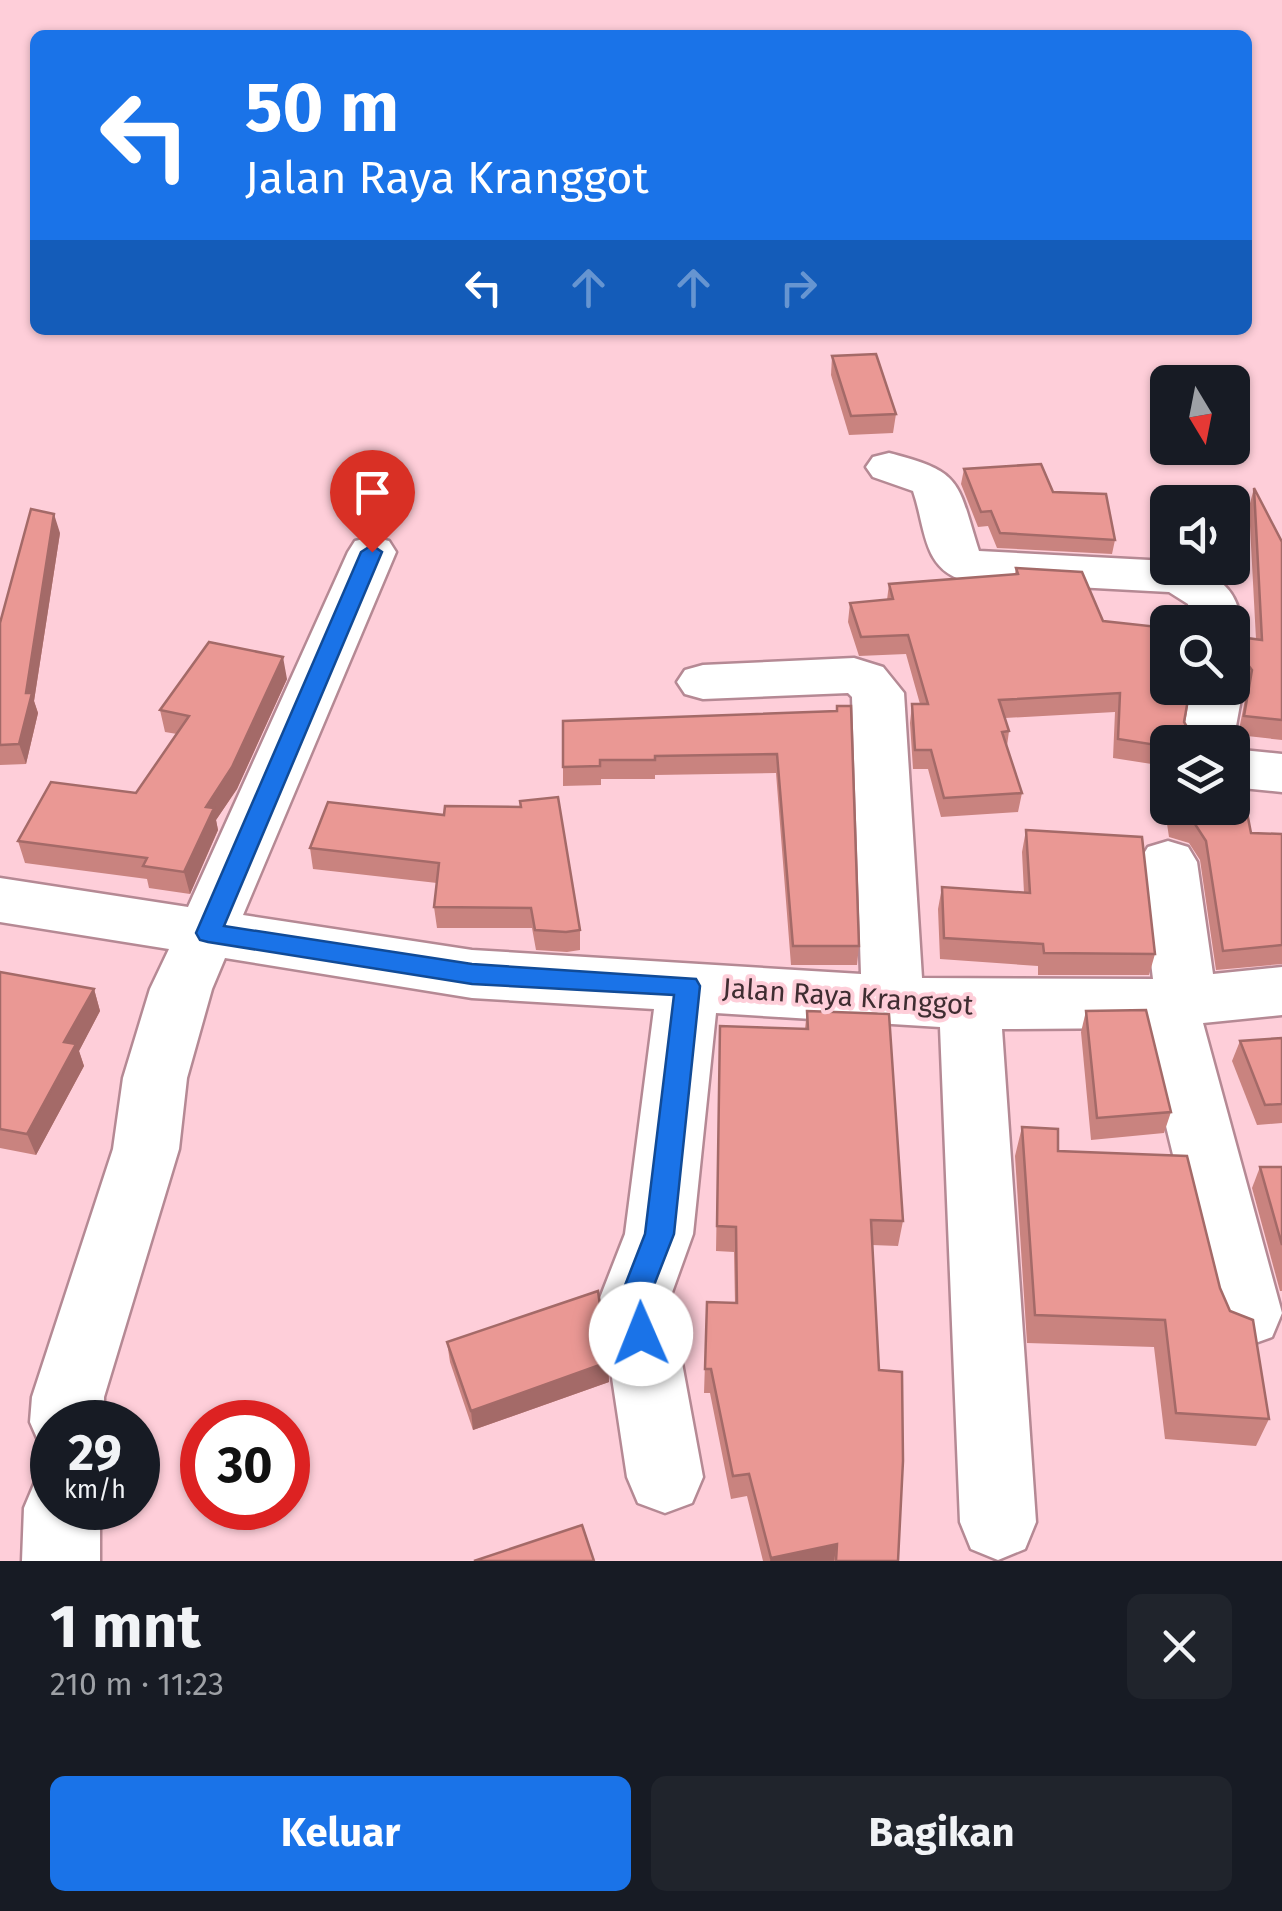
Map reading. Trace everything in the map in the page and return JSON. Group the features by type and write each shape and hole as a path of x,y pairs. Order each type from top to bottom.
{"street":[{"path":"888,467 930,481 937,492 957,560 966,566 1174,576 1197,584 1206,592 1210,605"},
{"path":"70,1400 146,1149 155,1078 181,990 372,552"},
{"path":"703,682 854,675 866,679 878,692 893,1002"},
{"path":"1250,770 1282,773"},
{"path":"1168,862 1176,1002 1247,1314"},
{"name":"Jalan Raya Kranggot","path":"0,900 472,974 970,1004 1176,1002 1282,991"},
{"path":"666,1477 635,1298 660,1234 688,986"},
{"path":"970,1004 998,1522"},
{"path":"61,1561 62,1530"}],"building":[{"path":"876,354 896,414 851,416 832,356"},
{"path":"1041,464 1053,492 1106,494 1115,540 1000,533 991,511 981,512 964,469"},
{"path":"1254,488 1282,542 1282,720 1244,716 1246,705 1250,705 1250,638 1262,640"},
{"path":"31,509 54,514 26,693 32,693 19,744 0,745 0,623"},
{"path":"1016,568 1082,572 1103,621 1150,626 1150,705 1187,705 1186,725 1150,725 1150,744 1118,739 1120,693 999,700 1009,731 1002,732 1022,793 944,798 931,750 915,750 912,704 928,704 908,635 861,637 850,603 893,599 889,584 1018,574"},
{"path":"209,642 283,657 232,767 206,807 214,808 184,872 143,866 147,858 18,841 51,782 136,793 189,716 160,710"},
{"path":"837,706 851,706 859,946 793,946 777,754 655,756 655,760 600,760 600,766 563,767 563,721 837,711"},
{"path":"558,797 580,930 535,930 531,908 434,907 439,863 310,848 328,802 444,815 445,806 521,807 520,801"},
{"path":"1196,825 1249,825 1251,833 1282,834 1282,945 1223,951 1206,841"},
{"path":"1026,830 1142,837 1155,954 1044,953 1043,944 944,938 942,887 1030,893"},
{"path":"0,972 94,989 64,1042 76,1044 27,1134 0,1129"},
{"path":"1146,1010 1171,1112 1097,1118 1086,1011"},
{"path":"807,1011 889,1014 903,1221 871,1220 879,1370 902,1372 898,1561 836,1561 837,1544 771,1558 749,1474 733,1476 711,1369 705,1369 707,1302 737,1303 736,1227 717,1226 720,1026 808,1029"},
{"path":"1282,1038 1282,1104 1265,1105 1240,1041"},
{"path":"1022,1127 1058,1129 1058,1151 1187,1156 1220,1288 1230,1311 1253,1320 1269,1419 1176,1413 1165,1320 1035,1315"},
{"path":"1260,1167 1282,1167 1282,1245"},
{"path":"598,1291 608,1362 471,1411 447,1342"},
{"path":"582,1525 594,1561 474,1561"}],"route":[{"path":"372,552 208,933 472,974 688,986 660,1234 635,1298 641,1334"}]}
